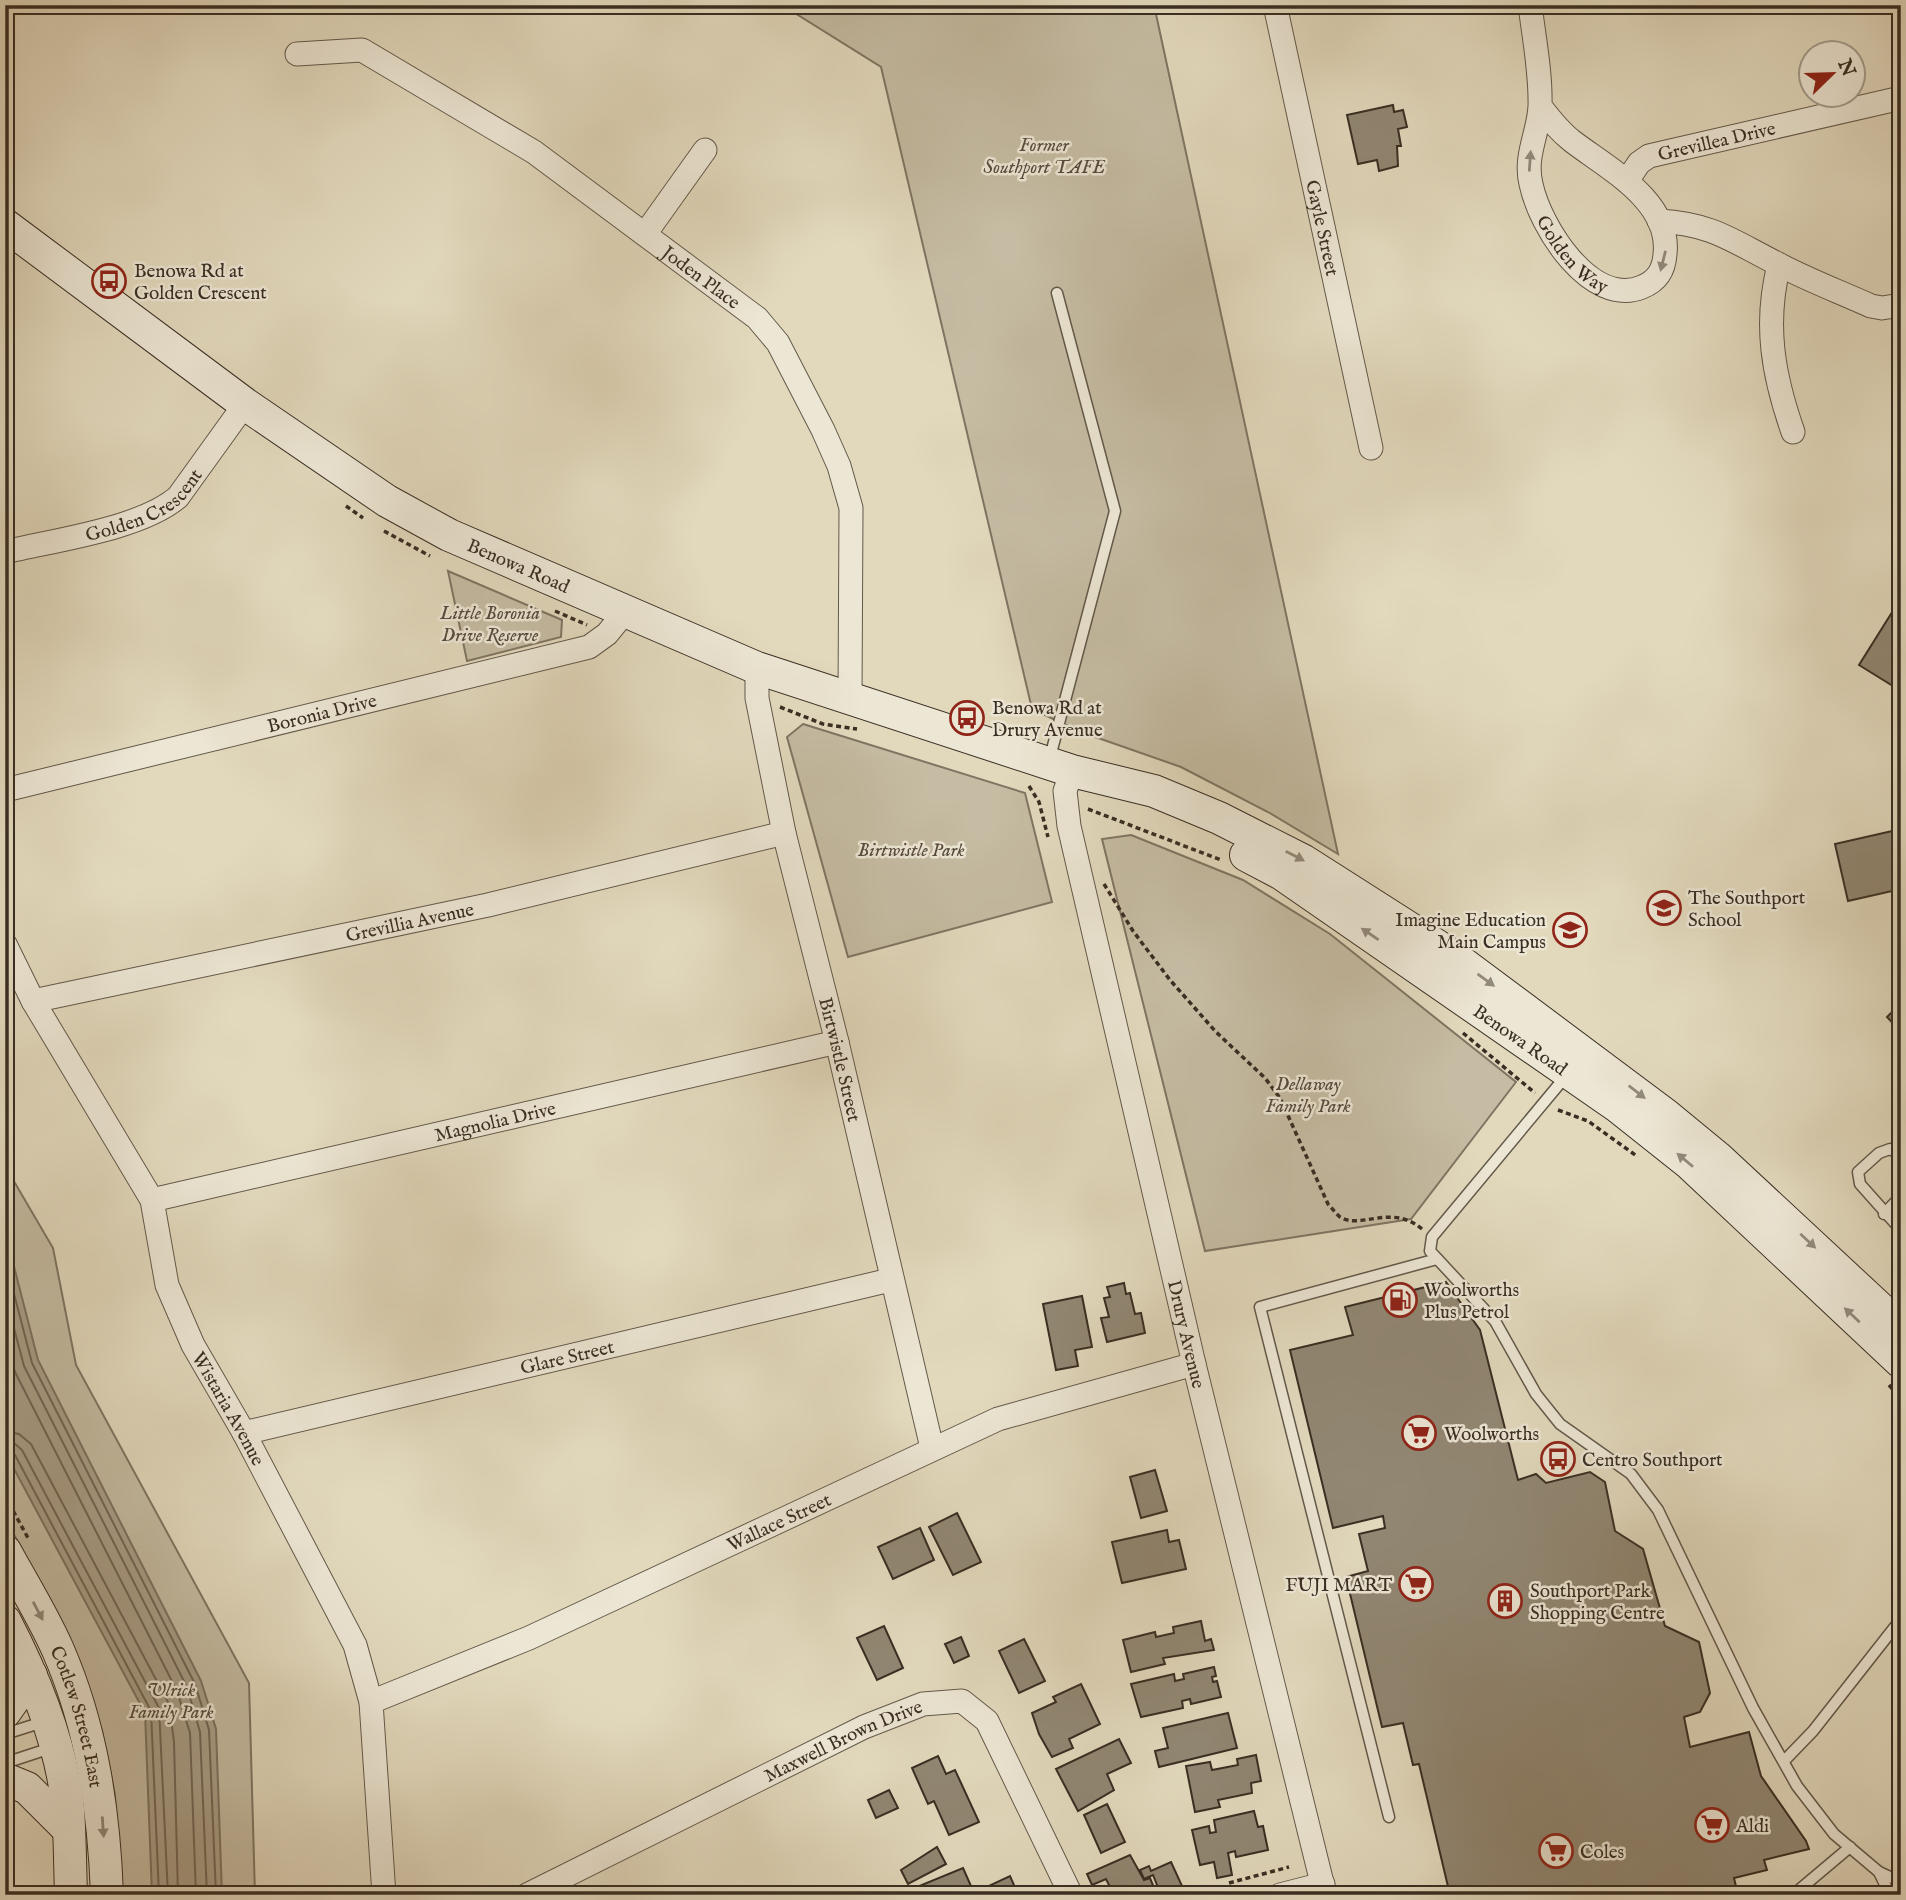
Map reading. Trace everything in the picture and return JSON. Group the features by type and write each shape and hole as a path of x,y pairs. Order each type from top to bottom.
{"main road":[{"name":"Benowa Road","path":"5,225 246,404 416,518 503,560 757,668 1072,770 1154,791 1219,818 1304,861 1453,956 1576,1062 1690,1164 1893,1371"},
{"name":"Benowa Road","path":"1576,1062 1707,1149 1901,1328"},
{"name":"Cotlew Street East","path":"5,1551 58,1651 83,1723 101,1806 107,1895"},
{"name":"Cotlew Street East","path":"5,1621 31,1675 51,1734 68,1807 71,1895"},
{"path":"5,1712 31,1675"},
{"path":"5,1779 27,1788 68,1829"}],"street":[{"name":"Gayle Street","path":"1275,5 1371,448"},
{"name":"Golden Way","path":"1531,5 1540,106 1528,162 1531,185 1558,243 1593,280 1614,292 1643,286 1654,280 1665,262 1666,247 1653,211 1627,181 1570,140 1540,106"},
{"name":"Joden Place","path":"297,54 362,50 534,152 757,318 778,343 839,466 851,508 850,699"},
{"name":"Grevillea Drive","path":"1627,181 1639,163 1649,156 1901,98"},
{"path":"645,234 705,150"},
{"path":"1658,221 1693,223 1728,237 1779,265 1871,306 1882,309 1901,305"},
{"path":"1779,265 1772,294 1770,342 1782,402 1793,432"},
{"name":"Golden Crescent","path":"5,552 140,519 164,509 178,497 246,404"},
{"name":"Boronia Drive","path":"5,790 573,651 599,642 625,612"},
{"name":"Birtwistle Street","path":"757,668 757,698 784,833 837,1042 890,1280 932,1448"},
{"name":"Drury Avenue","path":"1072,770 1065,790 1082,881 1194,1364 1324,1889"},
{"name":"Grevillia Avenue","path":"33,1001 488,905 784,833"},
{"name":"Wistaria Avenue","path":"5,944 33,1001 152,1200 167,1285 193,1345 244,1433 355,1645 371,1702 384,1895"},
{"name":"Magnolia Drive","path":"152,1200 837,1042"},
{"name":"Glare Street","path":"244,1433 890,1280"},
{"name":"Wallace Street","path":"371,1702 529,1638 998,1419 1194,1364"},
{"name":"Maxwell Brown Drive","path":"527,1895 864,1727 923,1704 962,1701 986,1721 1071,1895"},
{"path":"51,1734 83,1723"},
{"path":"1280,1895 1324,1889"}],"lane":[{"path":"1057,293 1115,511 1072,770"},
{"path":"1576,1062 1432,1237 1430,1251 1496,1321 1536,1394 1560,1423 1627,1469 1658,1510 1753,1708 1797,1786 1834,1834 1879,1872 1901,1882"},
{"path":"1901,1155 1890,1149 1879,1153 1858,1172 1860,1184 1901,1230"},
{"path":"1884,1214 1901,1196"},
{"path":"1389,1817 1260,1307 1437,1259"},
{"path":"1784,1761 1813,1731 1901,1619"},
{"path":"5,1734 51,1734"},
{"path":"5,1763 51,1734"},
{"path":"1793,1895 1850,1847"},
{"path":"1879,1872 1890,1895"}],"path":[{"path":"1023,782 1032,787 1039,802 1049,842"},
{"path":"1067,804 1100,812 1227,862"},
{"path":"1082,881 1102,881 1170,980 1216,1032 1265,1077 1290,1115 1328,1204 1341,1217 1354,1220 1397,1216 1416,1223 1432,1237"},
{"path":"1460,1030 1545,1102 1560,1112 1588,1121 1644,1161"},
{"path":"1893,1371 1901,1399"},
{"path":"1229,1884 1289,1867"}],"green space":[{"name":"Former Southport TAFE","path":"782,5 1154,5 1338,854 1268,812 1181,767 1081,732 1032,709 881,67"},
{"name":"Little Boronia Drive Reserve","path":"448,571 562,620 561,637 467,661"},
{"name":"Birtwistle Park","path":"803,724 1025,793 1052,902 848,957 787,737"},
{"name":"Dellaway Family Park","path":"1131,835 1243,880 1330,934 1516,1082 1411,1219 1205,1251 1102,839"},
{"name":"Ulrick Family Park","path":"5,1166 53,1248 76,1365 249,1683 255,1895 120,1895 115,1795 102,1731 76,1656 58,1616 5,1518"}],"water":[{"path":"5,1242 10,1251 38,1360 201,1681 216,1729 222,1895 152,1895 145,1713 5,1452"}],"building":[{"path":"1393,105 1394,112 1403,110 1407,127 1398,129 1401,146 1397,146 1398,166 1379,171 1377,160 1358,164 1347,115"},
{"path":"1901,598 1901,691 1859,665"},
{"path":"1901,829 1901,889 1848,901 1835,844"},
{"path":"1901,1003 1901,1032 1887,1017"},
{"name":"Southport Park Shopping Centre","path":"1446,1282 1480,1330 1518,1480 1536,1474 1546,1483 1590,1472 1605,1482 1615,1531 1643,1549 1665,1626 1699,1642 1710,1693 1700,1712 1684,1717 1690,1747 1749,1732 1761,1776 1806,1841 1809,1849 1764,1860 1767,1870 1734,1878 1738,1895 1450,1895 1419,1764 1413,1765 1403,1723 1382,1727 1346,1577 1368,1571 1359,1534 1385,1528 1383,1516 1333,1528 1290,1350 1353,1335 1345,1307"},
{"path":"1124,1283 1126,1294 1130,1293 1135,1314 1141,1313 1145,1333 1107,1342 1101,1318 1109,1317 1104,1298 1110,1297 1107,1287"},
{"path":"1082,1296 1092,1347 1075,1350 1078,1366 1056,1370 1043,1304"},
{"path":"1155,1470 1167,1511 1141,1518 1130,1477"},
{"path":"957,1513 981,1562 953,1575 929,1527"},
{"path":"920,1528 934,1560 893,1579 878,1547"},
{"path":"1167,1530 1169,1542 1179,1540 1186,1569 1122,1583 1112,1542"},
{"path":"1201,1621 1205,1641 1211,1639 1214,1650 1163,1658 1165,1664 1131,1672 1123,1640 1155,1632 1156,1637 1174,1633 1173,1627"},
{"path":"884,1626 903,1668 877,1680 857,1638"},
{"path":"961,1637 969,1656 954,1663 945,1644"},
{"path":"1024,1639 1045,1681 1019,1693 999,1651"},
{"path":"1214,1667 1216,1676 1212,1677 1213,1682 1217,1681 1221,1697 1191,1704 1190,1699 1182,1701 1183,1708 1141,1717 1131,1684 1174,1674 1175,1681 1184,1679 1183,1674"},
{"path":"1081,1684 1100,1724 1069,1739 1073,1748 1052,1757 1039,1734 1032,1713 1056,1702 1053,1697"},
{"path":"1228,1713 1237,1748 1159,1767 1155,1751 1168,1748 1163,1728"},
{"path":"1119,1739 1131,1763 1107,1774 1114,1790 1078,1811 1056,1769"},
{"path":"1256,1755 1261,1781 1251,1783 1252,1793 1218,1800 1220,1807 1195,1812 1186,1766 1210,1762 1212,1770 1238,1765 1237,1759"},
{"path":"938,1756 946,1774 955,1770 979,1822 949,1835 934,1801 928,1804 912,1768"},
{"path":"889,1790 898,1808 876,1818 868,1800"},
{"path":"1107,1804 1125,1842 1101,1853 1084,1815"},
{"path":"1254,1811 1258,1827 1263,1826 1268,1850 1236,1857 1235,1851 1228,1853 1232,1875 1217,1878 1214,1862 1200,1865 1192,1830 1209,1826 1210,1833 1216,1832 1214,1820"},
{"path":"937,1847 946,1864 908,1884 901,1870"},
{"path":"1130,1855 1144,1880 1150,1878 1157,1895 1114,1895 1106,1879 1092,1885 1087,1874"},
{"path":"1171,1862 1182,1886 1161,1895 1153,1875 1144,1879 1140,1870 1149,1866 1151,1871"},
{"path":"963,1868 974,1893 1010,1876 1017,1892 1012,1895 908,1895 907,1891"}],"place":[{"name":"Benowa Rd at Golden Crescent","path":"109,281"},
{"name":"Benowa Rd at Drury Avenue","path":"967,718"},
{"name":"The Southport School","path":"1664,908"},
{"name":"Imagine Education Main Campus","path":"1570,930"},
{"name":"Woolworths Plus Petrol","path":"1400,1300"},
{"name":"Woolworths","path":"1419,1433"},
{"name":"Centro Southport","path":"1558,1459"},
{"name":"FUJI MART","path":"1416,1584"},
{"name":"Southport Park Shopping Centre","path":"1505,1601"},
{"name":"Aldi","path":"1712,1825"},
{"name":"Coles","path":"1556,1851"}]}
